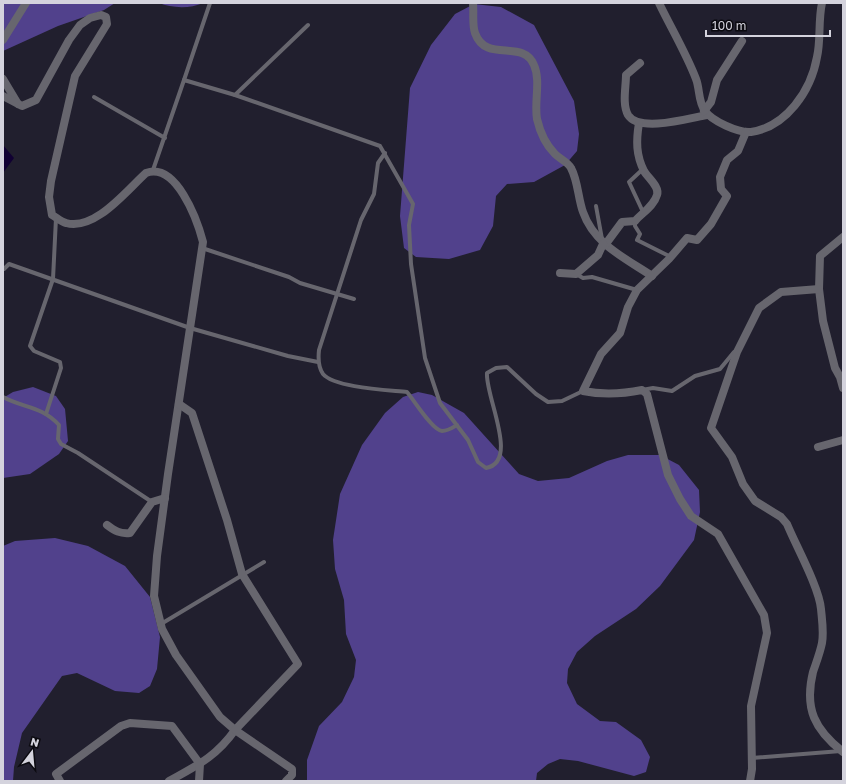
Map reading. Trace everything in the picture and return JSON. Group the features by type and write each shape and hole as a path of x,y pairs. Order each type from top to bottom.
{"street":[{"path":"3,40 26,3"},
{"path":"473,3 474,32 479,41 488,48 500,51 517,51 526,54 534,65 537,118 542,136 554,154 570,167 579,193 582,210 588,223 604,244 652,276"},
{"path":"658,3 697,81 702,107 706,113 735,130 746,132 767,127 783,119 800,98 810,79 817,57 822,3"},
{"path":"3,96 18,104 28,105 36,100 68,40 80,25 90,18 101,15 106,17 107,24 75,76 49,197 52,215 66,223 81,223 97,218 146,173 153,170 164,173 176,184 198,224 203,242 165,498 154,596 161,625 176,655 220,717 228,727 235,730 292,770 292,775 286,781"},
{"path":"706,113 711,102 717,80 742,41"},
{"path":"640,63 626,75 625,102 627,114 632,120 639,123 657,124 706,113"},
{"path":"3,79 18,104"},
{"path":"560,273 576,274 598,255 604,244 622,222 635,221 650,207 658,194 637,155 639,123"},
{"path":"746,132 738,151 727,160 720,177 721,189 727,196 711,224 697,240 687,238 671,257 638,290 628,307 620,333 601,354 583,391 598,394 625,394 642,390 648,394 668,475 680,499 691,516 718,534 764,615 767,633 751,706 752,758 750,781"},
{"path":"843,237 820,256 819,289 823,321 835,368 840,376 843,388"},
{"path":"819,289 781,292 759,308 737,352 711,428 714,435 722,442 732,457 743,484 755,501 781,517 786,524 809,573 821,607 822,632 822,643 813,674 811,692 813,717 817,727 842,752"},
{"path":"169,781 200,764 222,748 235,730 298,664 242,574 227,520 192,413 179,404"},
{"path":"818,447 843,440"},
{"path":"107,525 116,532 123,534 130,533 152,502 165,498"},
{"path":"60,781 56,774 122,726 130,723 172,726 200,764 199,781"}],"lane":[{"path":"153,170 210,3"},
{"path":"235,95 308,25"},
{"path":"184,80 235,95 380,146 413,204 409,225 411,264 425,358 440,402 468,440 478,462 486,468 493,467 499,462 502,448 496,417 486,383 487,373 496,368 507,367 536,394 548,402 562,401 583,391"},
{"path":"94,97 165,138"},
{"path":"385,153 378,163 374,194 361,220 319,350 318,362 323,374 330,379 370,390 407,392 434,427 441,431 449,430 457,425"},
{"path":"643,168 629,182 643,212"},
{"path":"596,206 604,244"},
{"path":"46,414 60,368 60,362 34,351 30,346 53,280 56,217"},
{"path":"635,221 635,226 640,234 637,240 671,257"},
{"path":"202,248 289,277 300,283 354,299"},
{"path":"4,269 9,264 190,328 288,356 318,362"},
{"path":"576,274 582,278 592,277 638,290"},
{"path":"642,390 653,388 672,391 696,376 720,369 734,352 737,352"},
{"path":"3,397 15,403 39,409 59,425 58,440 61,444 78,453 152,502"},
{"path":"161,625 242,574 264,562"},
{"path":"752,758 842,752"}],"shaded area":[{"path":"3,3 115,3 104,10 58,26 3,51"},
{"path":"159,3 203,3 181,7"},
{"path":"474,4 501,7 534,25 574,101 579,134 577,151 565,165 534,182 507,184 496,196 493,226 480,250 449,259 416,257 404,248 400,216 410,88 431,45 455,14"},
{"path":"3,145 14,158 3,173"},
{"path":"33,387 56,396 65,409 68,441 59,454 30,474 3,478 3,398 13,392"},
{"path":"418,392 432,395 464,413 519,474 538,481 569,478 607,461 628,455 660,455 679,465 699,490 700,512 694,540 660,586 636,609 595,636 577,652 568,669 567,683 577,704 600,721 616,722 641,740 650,757 646,772 634,776 578,761 560,759 548,764 537,773 536,781 307,781 307,760 319,726 342,702 354,677 356,660 346,634 344,600 335,569 333,540 340,494 362,445 385,413 403,397"},
{"path":"55,538 88,546 125,566 150,597 160,637 157,669 150,686 139,693 115,691 77,673 62,676 22,733 14,767 13,781 3,781 3,546 15,541"}]}
